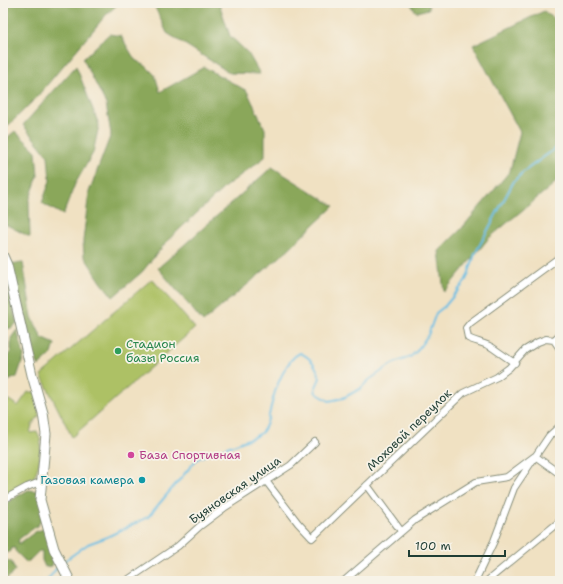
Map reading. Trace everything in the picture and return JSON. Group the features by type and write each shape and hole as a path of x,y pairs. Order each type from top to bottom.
{"main road":[{"path":"3,256 7,265 32,375 43,413 46,434 40,482 40,500 54,549 68,577"}],"street":[{"path":"515,363 492,347 475,342 468,338 466,328 470,323 560,257"},
{"path":"560,334 554,340 560,349"},
{"name":"Моховой переулок","path":"401,531 367,485 463,393 496,377 515,363 525,350 538,342 546,339 554,340"},
{"path":"475,581 494,541 514,488 549,436 560,426"},
{"name":"Буяновская улица","path":"126,581 178,546 200,526 224,508 291,465 315,442"},
{"path":"535,456 560,474"},
{"path":"344,581 415,520 476,482 507,477 535,456"},
{"path":"266,481 298,524 312,538 367,485"},
{"path":"3,500 40,482"},
{"path":"487,581 560,521"}],"green space":[{"path":"3,3 119,3 106,15 36,98 3,131"},
{"path":"153,3 219,3 230,36 248,53 260,74 230,73 167,33"},
{"path":"410,3 428,3 429,9 416,12"},
{"path":"544,11 560,24 560,179 489,238 444,292 439,251 462,228 510,171 520,132 473,45"},
{"path":"109,34 121,36 135,60 146,66 155,75 160,92 204,67 247,91 265,129 265,157 226,186 168,240 142,272 113,297 84,256 83,241 89,192 111,134 106,104 83,59"},
{"path":"76,66 99,125 93,153 75,184 63,215 42,203 50,181 48,156 23,125"},
{"path":"15,131 36,151 38,176 29,201 30,237 3,223 3,141"},
{"path":"272,167 334,206 280,257 203,322 158,268"},
{"path":"23,263 32,317 42,338 55,344 52,354 39,366 30,348 10,264"},
{"path":"3,272 17,323 11,328 3,329"},
{"name":"Стадион базы Россия","path":"152,279 195,328 72,437 41,375"},
{"path":"17,330 24,356 17,377 3,383 3,359 6,359 11,351 11,338"},
{"path":"28,392 38,392 39,416 32,425 30,433 37,432 41,441 39,464 33,480 3,498 3,401 9,400 18,406"},
{"path":"28,490 38,491 45,514 38,525 19,539 18,543 35,532 46,528 52,539 48,548 55,555 52,566 45,567 42,560 42,551 39,551 27,563 15,551 15,548 12,548 11,551 3,554 3,505"},
{"path":"3,560 11,561 15,570 8,578 3,579"}],"waterway":[{"path":"63,562 88,544 107,537 148,517 197,459 257,436 264,429 267,422 273,397 282,375 290,361 300,353 311,360 320,378 315,389 316,393 329,401 343,398 360,389 369,380 392,364 410,357 416,352 428,335 436,313 445,306 465,282 475,254 514,181 522,173 560,145"},
{"path":"47,581 59,565"}],"place":[{"name":"Стадион базы Россия","path":"118,351"},
{"name":"База Спортивная","path":"131,455"},
{"name":"Газовая камера","path":"142,480"}]}
